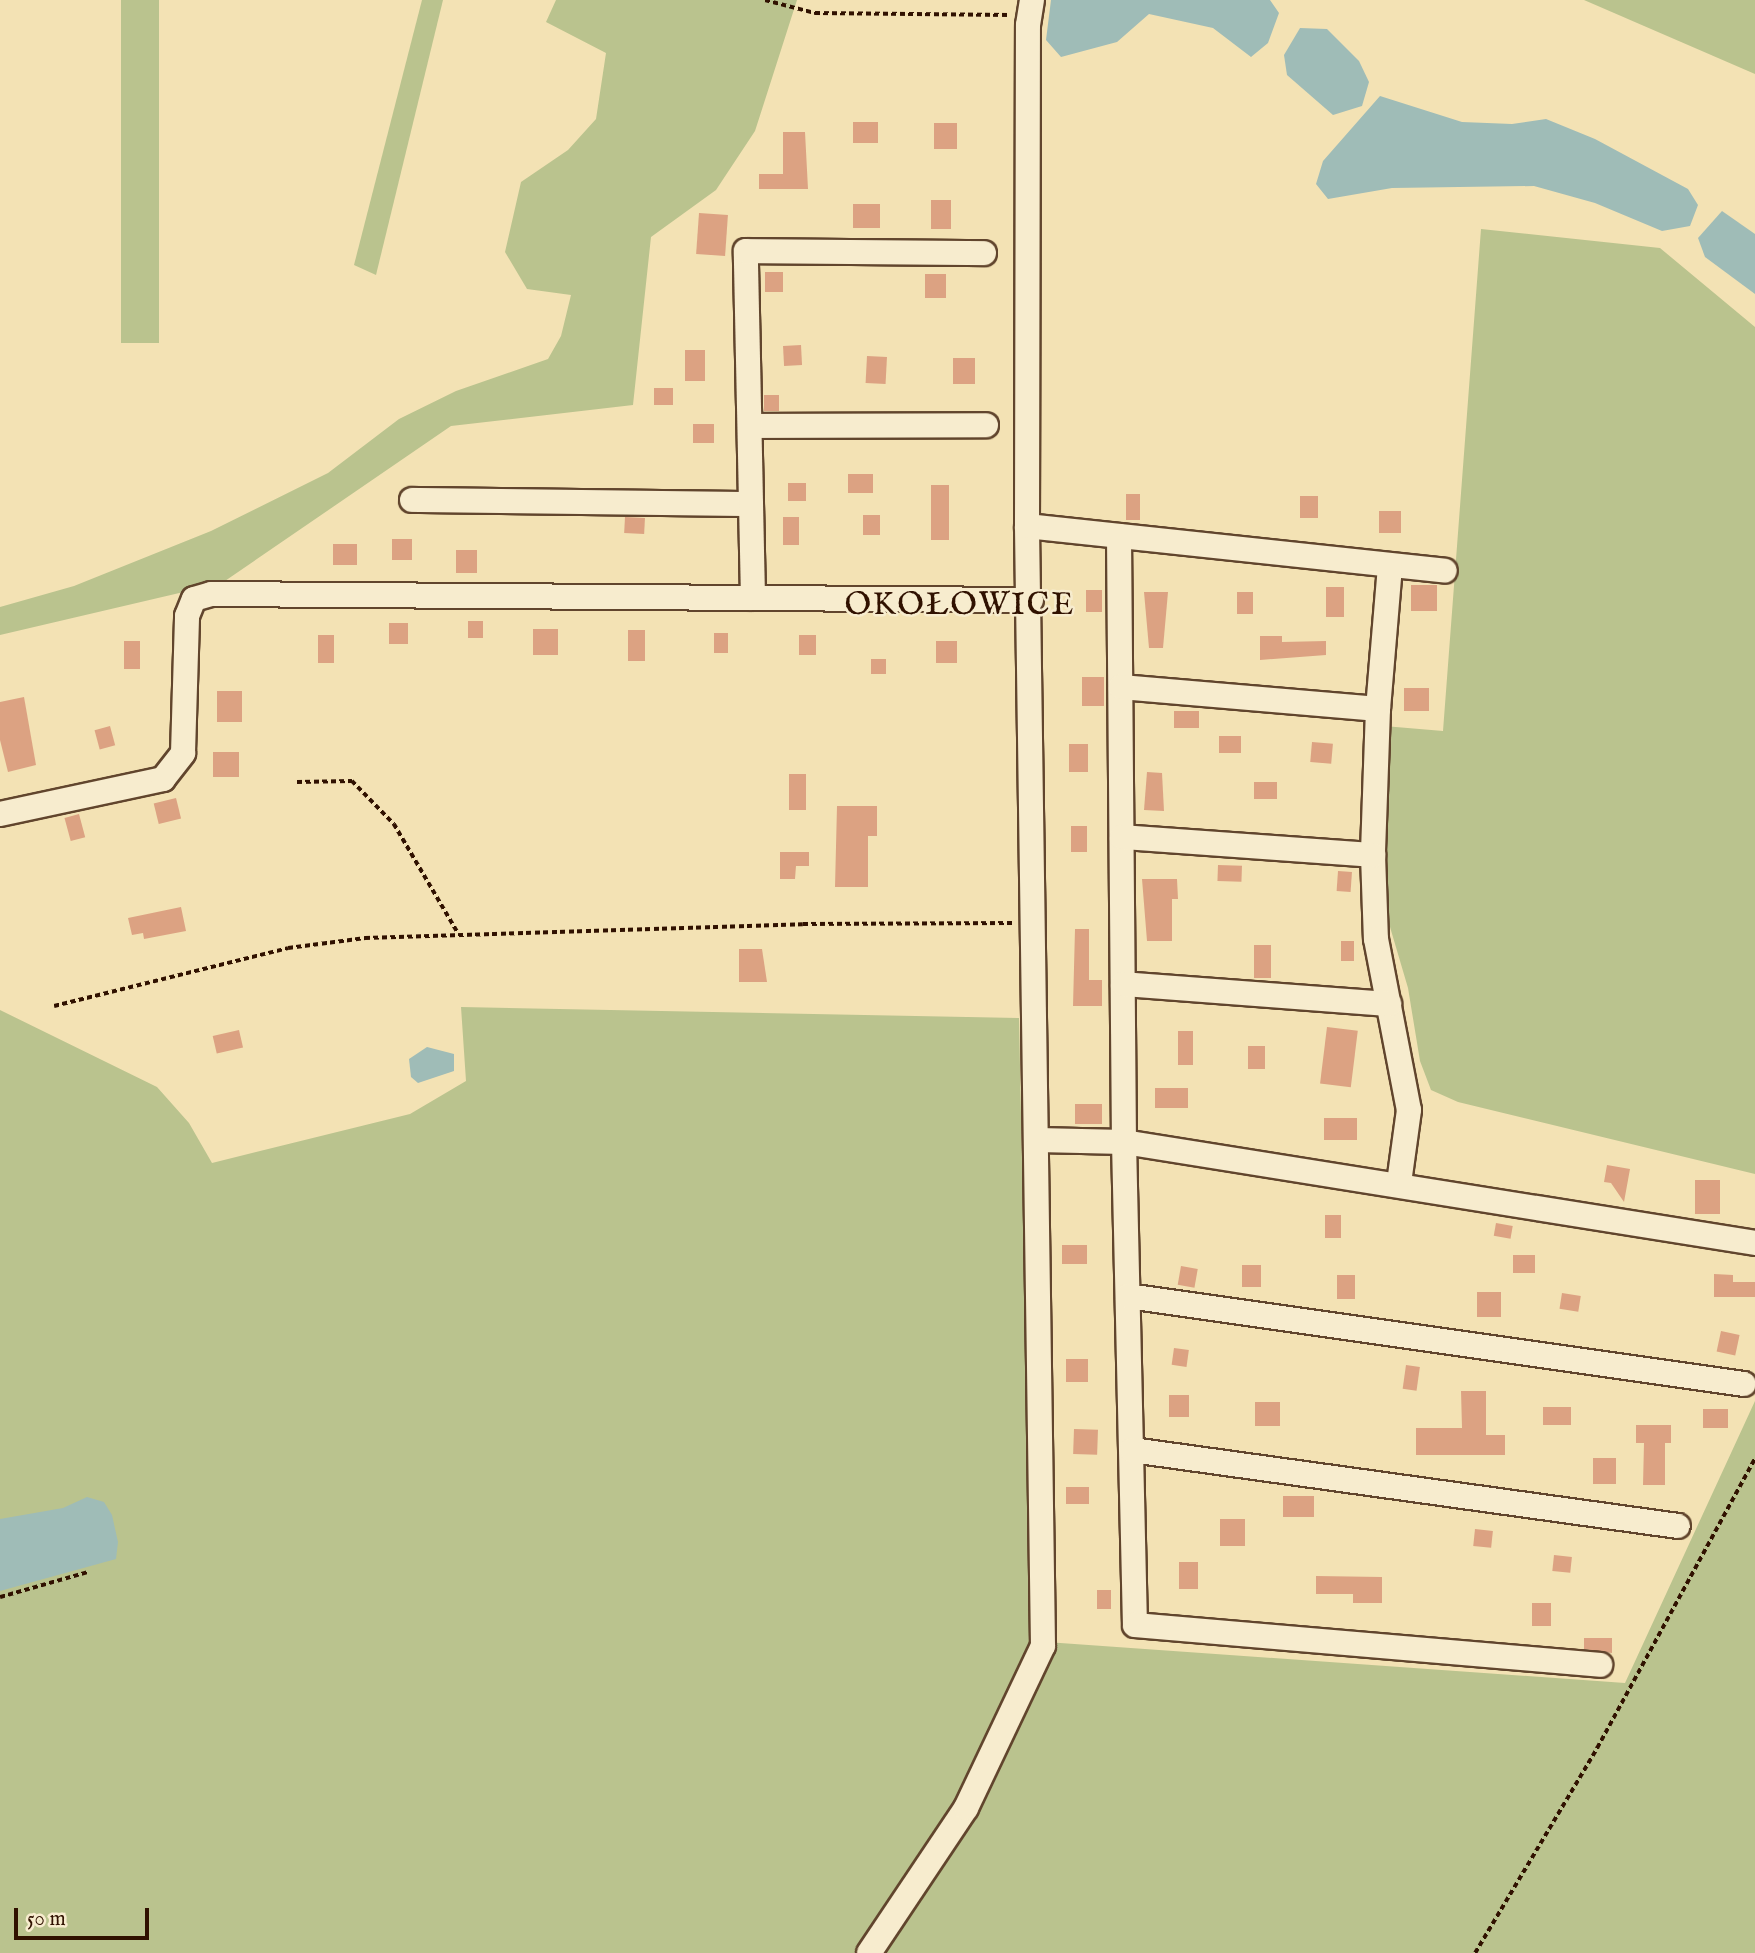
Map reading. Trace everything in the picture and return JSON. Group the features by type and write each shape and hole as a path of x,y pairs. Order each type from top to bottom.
{"street":[{"path":"869,1953 966,1808 1043,1646 1031,600 1027,526 1030,8"},
{"path":"754,598 746,251 984,253"},
{"path":"750,426 986,425"},
{"path":"412,500 751,504"},
{"path":"1027,526 1445,571"},
{"path":"1119,536 1124,1142 1135,1625 1600,1665"},
{"path":"1390,565 1377,709 1373,855 1376,939 1409,1110 1399,1183"},
{"path":"0,814 163,779 183,753 187,616 194,599 211,594 1031,600"},
{"path":"1121,687 1377,709"},
{"path":"1122,837 1373,855"},
{"path":"1123,984 1389,1004"},
{"path":"1038,1140 1124,1142 1399,1183 1755,1243"},
{"path":"1128,1296 1744,1384"},
{"path":"1132,1450 1678,1526"}],"path":[{"path":"765,0 815,13 1030,8"},
{"path":"298,782 352,781 394,824 458,933"},
{"path":"54,1006 288,948 458,933 1034,923"},
{"path":"1475,1953 1597,1748 1755,1458"},
{"path":"0,1597 88,1572"}],"green space":[{"path":"121,0 159,0 159,343 121,343"},
{"path":"422,0 443,0 376,275 354,265"},
{"path":"556,0 797,0 755,131 716,190 651,237 633,405 451,426 222,583 0,635 0,607 74,586 211,531 328,473 399,419 456,391 548,359 561,336 571,295 527,289 505,252 521,182 568,150 596,119 606,53 546,22"},
{"path":"1584,0 1755,0 1755,74"},
{"path":"1481,229 1660,248 1755,327 1755,1174 1458,1102 1431,1090 1420,1061 1408,988 1385,910 1384,726 1443,731"},
{"path":"461,1007 1019,1018 1032,1641 1625,1683 1755,1401 1755,1953 0,1953 0,1010 157,1087 189,1123 212,1163 410,1114 466,1081"}],"water":[{"path":"1051,0 1270,0 1279,13 1268,43 1251,57 1213,28 1149,14 1117,42 1061,57 1046,40"},
{"path":"1300,28 1327,29 1359,61 1369,82 1362,106 1333,115 1287,75 1284,55"},
{"path":"1380,96 1462,122 1512,124 1546,119 1595,139 1688,189 1698,205 1690,226 1662,231 1595,203 1534,186 1392,188 1328,199 1316,184 1323,161"},
{"path":"1722,211 1755,234 1755,294 1705,257 1698,238"},
{"path":"427,1047 454,1054 454,1071 418,1083 411,1077 409,1059"},
{"path":"87,1497 104,1502 112,1515 118,1542 116,1559 0,1591 0,1519 63,1508"}],"building":[{"path":"853,122 878,122 878,143 853,143"},
{"path":"934,123 957,123 957,149 934,149"},
{"path":"783,132 805,132 808,189 759,189 759,174 783,174"},
{"path":"931,200 951,200 951,229 931,229"},
{"path":"853,204 880,204 880,228 853,228"},
{"path":"699,213 728,215 725,256 696,254"},
{"path":"765,272 783,272 783,292 765,292"},
{"path":"925,274 946,274 946,298 925,298"},
{"path":"801,345 802,365 784,366 783,346"},
{"path":"685,350 705,350 705,381 685,381"},
{"path":"867,356 887,357 886,384 866,383"},
{"path":"953,358 975,358 975,384 953,384"},
{"path":"654,388 673,388 673,405 654,405"},
{"path":"764,395 779,395 779,411 764,411"},
{"path":"693,424 714,424 714,443 693,443"},
{"path":"848,474 873,474 873,493 848,493"},
{"path":"788,483 806,483 806,501 788,501"},
{"path":"931,485 949,485 949,540 931,540"},
{"path":"1126,494 1140,494 1140,520 1126,520"},
{"path":"1300,496 1318,496 1318,518 1300,518"},
{"path":"1379,511 1401,511 1401,533 1379,533"},
{"path":"863,515 880,515 880,535 863,535"},
{"path":"625,517 645,518 644,534 624,533"},
{"path":"783,517 799,517 799,545 783,545"},
{"path":"392,539 412,539 412,560 392,560"},
{"path":"333,544 357,544 357,565 333,565"},
{"path":"456,550 477,550 477,573 456,573"},
{"path":"1411,585 1437,585 1437,611 1411,611"},
{"path":"1326,587 1344,587 1344,617 1326,617"},
{"path":"1086,590 1102,590 1102,612 1086,612"},
{"path":"1144,592 1168,592 1163,648 1149,648"},
{"path":"1237,592 1253,592 1253,614 1237,614"},
{"path":"468,621 483,621 483,638 468,638"},
{"path":"389,623 408,623 408,644 389,644"},
{"path":"533,629 558,629 558,655 533,655"},
{"path":"628,630 645,630 645,661 628,661"},
{"path":"714,633 728,633 728,653 714,653"},
{"path":"318,635 334,635 334,663 318,663"},
{"path":"799,635 816,635 816,655 799,655"},
{"path":"1260,636 1282,636 1282,642 1326,641 1326,655 1260,660"},
{"path":"124,641 140,641 140,669 124,669"},
{"path":"936,641 957,641 957,663 936,663"},
{"path":"871,659 886,659 886,674 871,674"},
{"path":"1082,677 1104,677 1104,706 1082,706"},
{"path":"1404,688 1429,688 1429,711 1404,711"},
{"path":"217,691 242,691 242,722 217,722"},
{"path":"24,697 36,765 8,772 0,740 0,702"},
{"path":"1174,711 1199,711 1199,728 1174,728"},
{"path":"110,726 115,745 100,749 95,730"},
{"path":"1219,736 1241,736 1241,753 1219,753"},
{"path":"1312,742 1333,744 1331,764 1310,762"},
{"path":"1069,744 1088,744 1088,772 1069,772"},
{"path":"213,752 239,752 239,777 213,777"},
{"path":"1147,772 1162,773 1164,811 1144,810"},
{"path":"789,774 806,774 806,810 789,810"},
{"path":"1254,782 1277,782 1277,799 1254,799"},
{"path":"176,798 181,818 159,824 154,804"},
{"path":"837,806 877,806 877,836 868,836 868,887 835,887"},
{"path":"79,814 85,837 71,841 65,818"},
{"path":"1071,826 1087,826 1087,852 1071,852"},
{"path":"780,852 809,852 809,866 796,866 795,879 780,879"},
{"path":"1218,865 1242,866 1241,882 1217,881"},
{"path":"1338,871 1352,872 1351,892 1337,891"},
{"path":"1142,879 1177,879 1178,899 1172,899 1172,941 1147,941"},
{"path":"181,907 186,931 144,939 143,933 132,935 128,918"},
{"path":"1075,929 1089,929 1089,980 1102,980 1102,1006 1073,1006"},
{"path":"1341,941 1354,941 1354,961 1341,961"},
{"path":"1254,945 1271,945 1271,978 1254,978"},
{"path":"739,949 762,949 767,982 739,982"},
{"path":"1327,1027 1358,1031 1351,1087 1320,1084"},
{"path":"239,1030 243,1048 217,1054 213,1036"},
{"path":"1178,1031 1193,1031 1193,1065 1178,1065"},
{"path":"1248,1046 1265,1046 1265,1069 1248,1069"},
{"path":"1155,1088 1188,1088 1188,1108 1155,1108"},
{"path":"1075,1104 1102,1104 1102,1124 1075,1124"},
{"path":"1324,1118 1357,1118 1357,1140 1324,1140"},
{"path":"1607,1165 1630,1169 1624,1202 1611,1183 1604,1182"},
{"path":"1695,1180 1720,1180 1720,1214 1695,1214"},
{"path":"1325,1215 1341,1215 1341,1238 1325,1238"},
{"path":"1496,1223 1513,1226 1510,1239 1494,1236"},
{"path":"1062,1245 1087,1245 1087,1264 1062,1264"},
{"path":"1513,1255 1535,1255 1535,1273 1513,1273"},
{"path":"1242,1265 1261,1265 1261,1287 1242,1287"},
{"path":"1181,1266 1198,1269 1194,1288 1178,1285"},
{"path":"1714,1274 1733,1275 1733,1282 1755,1282 1755,1297 1714,1297"},
{"path":"1337,1275 1355,1275 1355,1299 1337,1299"},
{"path":"1477,1292 1501,1292 1501,1317 1477,1317"},
{"path":"1562,1293 1581,1296 1578,1312 1559,1309"},
{"path":"1721,1331 1740,1335 1735,1355 1717,1352"},
{"path":"1174,1348 1189,1350 1186,1367 1172,1365"},
{"path":"1066,1359 1088,1359 1088,1382 1066,1382"},
{"path":"1406,1365 1420,1367 1417,1391 1403,1389"},
{"path":"1461,1391 1486,1391 1486,1435 1505,1435 1505,1455 1416,1455 1416,1428 1462,1428"},
{"path":"1169,1395 1189,1395 1189,1417 1169,1417"},
{"path":"1255,1402 1280,1402 1280,1426 1255,1426"},
{"path":"1543,1407 1571,1407 1571,1425 1543,1425"},
{"path":"1703,1409 1728,1409 1728,1428 1703,1428"},
{"path":"1636,1425 1671,1425 1671,1443 1665,1443 1665,1485 1643,1485 1644,1443 1636,1443"},
{"path":"1074,1429 1098,1430 1097,1455 1073,1454"},
{"path":"1593,1458 1616,1458 1616,1484 1593,1484"},
{"path":"1066,1487 1089,1487 1089,1504 1066,1504"},
{"path":"1283,1496 1314,1496 1314,1517 1283,1517"},
{"path":"1220,1519 1245,1519 1245,1546 1220,1546"},
{"path":"1475,1529 1493,1531 1491,1548 1473,1546"},
{"path":"1554,1555 1572,1557 1570,1573 1552,1571"},
{"path":"1179,1562 1198,1562 1198,1589 1179,1589"},
{"path":"1316,1576 1382,1577 1382,1603 1353,1603 1353,1594 1316,1594"},
{"path":"1097,1590 1111,1590 1111,1609 1097,1609"},
{"path":"1532,1603 1551,1603 1551,1626 1532,1626"},
{"path":"1584,1638 1612,1638 1612,1653 1584,1649"}],"district":[{"name":"OKOŁOWICE","path":"960,606"}]}
